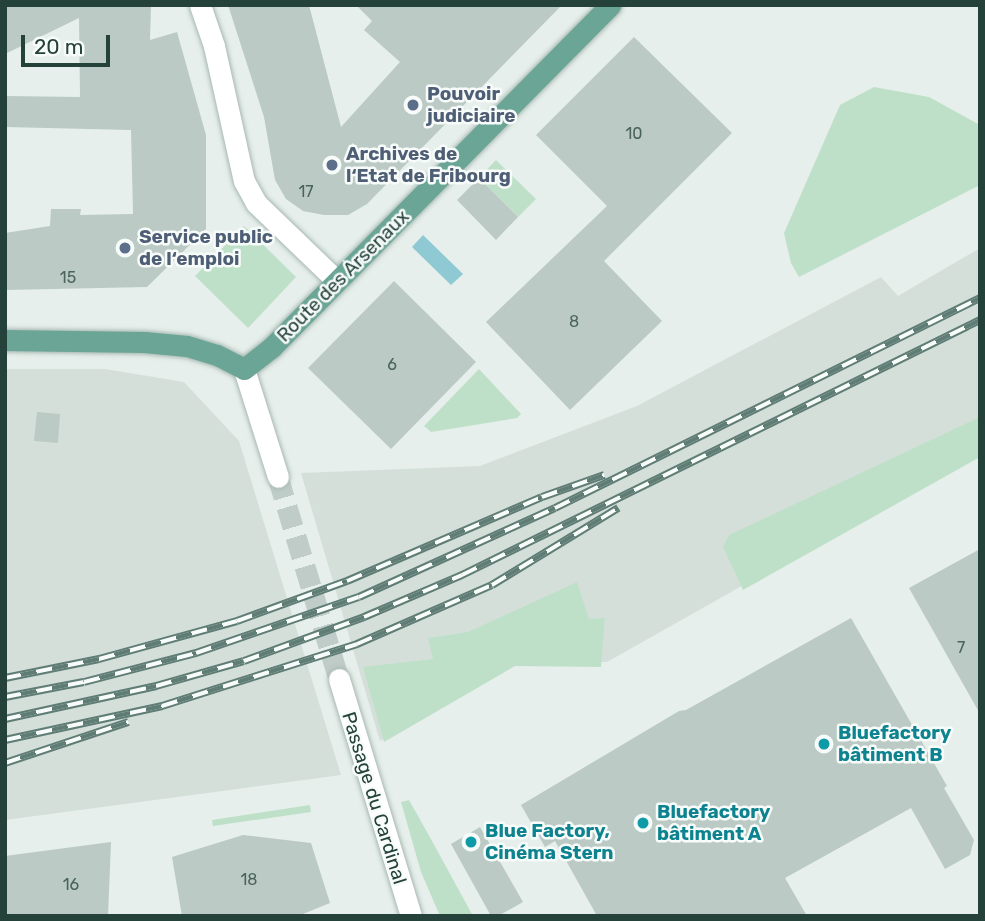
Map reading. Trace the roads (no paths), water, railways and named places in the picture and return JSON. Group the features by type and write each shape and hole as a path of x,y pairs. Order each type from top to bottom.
{"main road":[{"name":"Route des Arsenaux","path":"244,369 272,347 610,5"},
{"path":"5,340 144,342 187,346 216,355 244,369"}],"street":[{"path":"200,5 214,46 244,181 256,203 337,281"},
{"path":"244,369 278,477"},
{"name":"Passage du Cardinal","path":"339,679 411,916"}],"water":[{"path":"423,235 463,274 451,285 412,247"}],"tunnel":[{"path":"278,477 339,679"}],"railway":[{"path":"5,697 84,682 196,653 359,597 555,508 980,298"},
{"path":"5,719 156,686 244,661 364,617 462,575 980,320"},
{"path":"5,678 99,659 237,621 347,581 542,497 604,475"},
{"path":"5,740 162,706 357,644 492,585 618,508"},
{"path":"5,763 128,722"}],"place":[{"name":"Pouvoir judiciaire","path":"413,105"},
{"name":"Archives de l‘Etat de Fribourg","path":"332,165"},
{"name":"Service public de l‘emploi","path":"125,248"},
{"name":"Bluefactory bâtiment B","path":"824,744"},
{"name":"Bluefactory bâtiment A","path":"643,823"},
{"name":"Blue Factory, Cinéma Stern","path":"471,842"}]}
